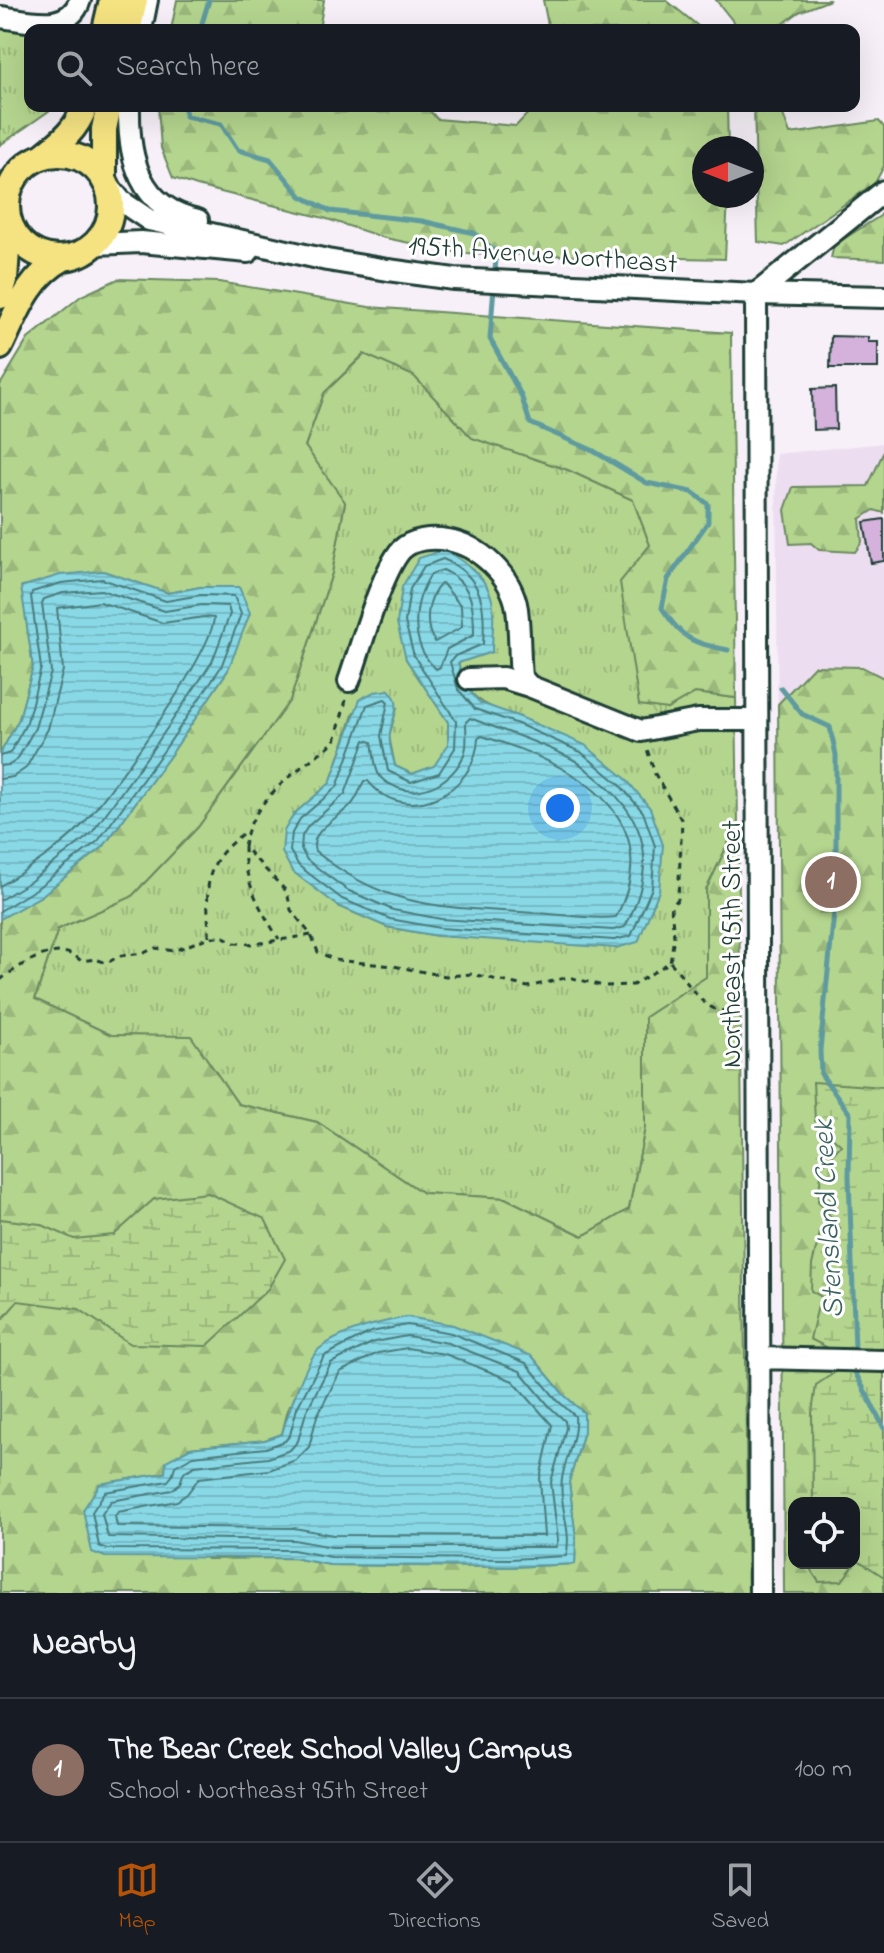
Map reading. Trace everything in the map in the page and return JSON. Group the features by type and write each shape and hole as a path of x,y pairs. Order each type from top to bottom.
{"main road":[{"path":"106,24 112,0"},
{"path":"129,24 135,0"},
{"path":"0,296 5,280 8,196 17,174 71,133 83,112"},
{"path":"0,347 27,290 48,266 81,254 96,244 105,230 111,215 111,199 105,181 104,129 108,112"},
{"path":"43,156 58,153 73,155 86,161 105,181"},
{"path":"9,221 17,237 29,249 46,257 64,258"}],"street":[{"path":"0,17 51,22 67,19 78,8 80,0"},
{"path":"142,24 147,0"},
{"path":"129,112 132,156 139,175 148,190 173,213 285,242 327,260"},
{"path":"105,181 121,201 149,220 327,260"},
{"path":"756,294 884,191"},
{"path":"96,244 141,242 327,260"},
{"name":"195th Avenue Northeast","path":"327,260 454,279 884,297"},
{"name":"Northeast 95th Street","path":"756,294 760,1593"},
{"path":"349,681 389,567 403,548 422,539 442,539 465,543 503,577 517,606 521,677 529,686"},
{"path":"469,679 503,678 641,731 698,720 757,720"},
{"path":"759,1358 884,1361"}],"path":[{"path":"209,937 207,881 212,867 228,845 246,831 263,803 298,767 335,741 349,681"},
{"path":"244,847 287,892 291,910 311,935 318,952 335,960 446,976 472,974 528,987 569,977 603,986 633,985 670,962 674,937 671,907 678,899 682,821 655,774 641,731"},
{"path":"246,831 244,863 252,893 280,940"},
{"path":"0,980 18,966 65,951 81,961 95,959 107,963 119,956 144,953 155,948 174,951 209,937 254,944 311,935"},
{"path":"670,962 682,973 692,992 711,1008 728,1013 758,1000"}],"shaded area":[{"path":"884,443 884,1064 780,1060 776,454"}],"green space":[{"path":"177,0 324,0 320,24 172,24"},
{"path":"543,0 666,0 696,24 548,24"},
{"path":"716,0 830,0 799,12 783,24 735,24"},
{"path":"0,27 24,30 24,112 47,112 0,145"},
{"path":"158,112 431,112 437,119 516,126 529,112 727,112 728,136 692,136 692,208 727,208 725,259 460,253 385,238 324,218 173,178 161,148"},
{"path":"754,112 782,112 790,134 879,121 884,127 884,166 875,183 784,246 758,242 757,208 764,208 764,136 755,136"},
{"path":"884,210 884,260 831,258 834,245 880,216"},
{"path":"118,279 219,282 369,307 731,333 736,698 695,693 667,709 639,705 620,582 650,545 633,500 568,470 472,438 414,376 364,354 324,393 305,446 345,502 332,573 290,700 198,827 131,897 58,929 35,999 111,1035 191,1036 238,1104 317,1122 423,1193 505,1198 583,1236 629,1209 645,1128 645,1017 706,977 706,890 738,823 748,1593 0,1593 0,919 41,896 103,847 228,670 201,587 168,593 103,571 22,586 33,667 19,719 0,754 0,385 28,339 81,296","holes":["532,1356 564,1395 584,1413 584,1431 569,1482 576,1539 575,1564 510,1567 330,1565 293,1558 207,1559 100,1484 165,1473 190,1448 265,1440 282,1434 289,1405"]},
{"path":"365,354 414,376 472,438 568,470 633,500 650,545 667,709 695,693 736,698 738,823 706,890 706,977 645,1017 645,1128 629,1209 583,1236 505,1198 423,1193 317,1122 238,1104 191,1037 111,1035 35,999 58,929 131,897 198,827 290,700 332,573 345,503 305,447 324,393","holes":["492,651 458,663 473,695 487,705 520,717 438,936 387,927 338,906 294,814 330,784 354,712 397,708 389,736 395,766 412,774 435,766 448,745 448,722 406,659"]},
{"path":"884,451 884,513 874,510 860,519 862,542 855,552 819,550 811,543 790,544 785,510 793,487 868,486"},
{"path":"814,666 862,667 884,678 884,1593 784,1593 778,704"},
{"path":"813,1082 884,1087 884,1577 860,1561 860,1497 813,1497 812,1413 816,1385 837,1371 834,1351 810,1339 818,1306 831,1302 811,1291 812,1265 820,1233 840,1228 818,1201 822,1166 841,1145 815,1121"},
{"path":"208,1193 265,1219 285,1259 268,1289 207,1346 130,1344 79,1309 18,1301 0,1322 0,1219 40,1224 74,1239 114,1235 154,1199"},
{"path":"810,1569 851,1569 842,1581 819,1582"}],"water":[{"path":"444,550 480,577 492,600 492,652 458,663 465,686 480,703 585,745 625,778 650,808 663,845 659,891 638,942 616,948 438,936 387,927 338,906 292,871 282,852 284,831 294,814 330,783 360,699 374,692 389,690 396,700 390,737 395,766 412,774 434,766 448,745 448,722 406,659 397,623 402,587 419,558"},
{"path":"103,571 168,593 201,587 239,587 250,613 228,670 103,847 41,896 0,919 0,754 19,719 33,667 21,587 60,575"},
{"path":"407,1317 453,1325 532,1356 564,1395 584,1413 584,1431 569,1482 576,1539 575,1564 510,1567 330,1565 293,1558 105,1557 92,1552 83,1510 100,1484 165,1473 166,1461 190,1448 265,1440 282,1434 303,1376 319,1349 349,1333"}],"building":[{"path":"831,336 868,337 868,342 878,342 878,368 830,368"},
{"path":"835,388 836,429 813,430 812,389"},
{"path":"884,519 884,561 871,563 864,522"}],"waterway":[{"name":"Stensland Creek","path":"202,24 209,0"},
{"name":"Stensland Creek","path":"185,112 186,116 221,124 238,150 270,159 301,196 330,211 422,221 474,233 496,253 495,276"},
{"name":"Stensland Creek","path":"494,286 490,339 521,395 530,423 592,450 647,483 692,492 708,504 708,522 668,579 662,608 689,638 728,650"},
{"name":"Stensland Creek","path":"781,688 802,714 830,727 836,755 836,893 820,1050 821,1074 850,1114 855,1349"},
{"name":"Stensland Creek","path":"855,1372 884,1428"}],"place":[{"name":"The Bear Creek School Valley Campus","path":"831,882"}]}
